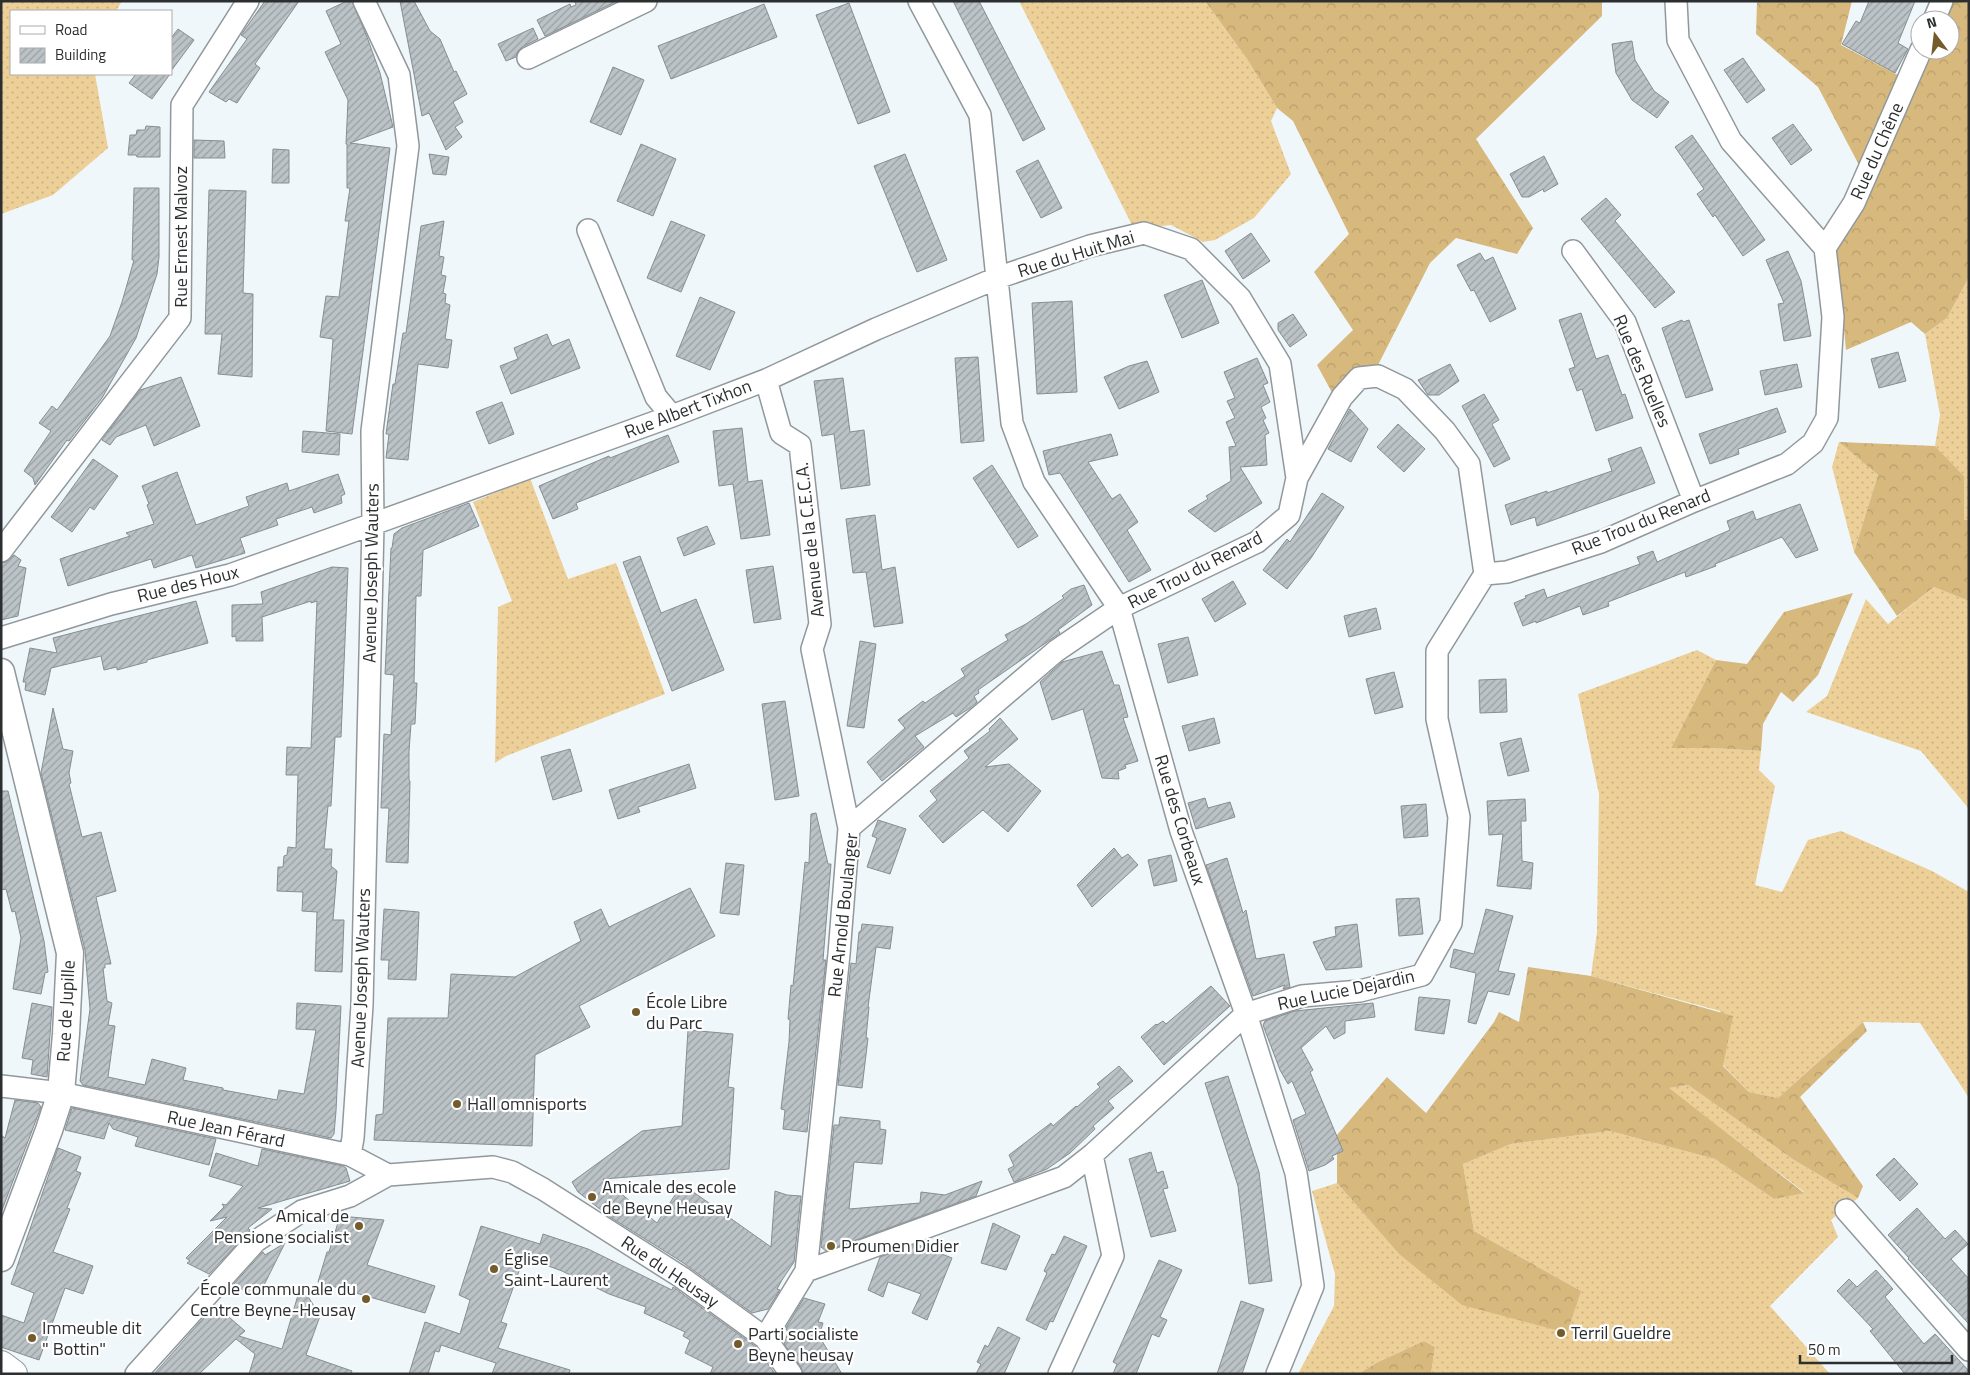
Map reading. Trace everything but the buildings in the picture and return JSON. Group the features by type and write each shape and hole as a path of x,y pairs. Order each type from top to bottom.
{"main road":[{"path":"1,1366 13,1374"}],"street":[{"name":"Rue Ernest Malvoz","path":"1,552 180,318 182,105 248,1"},
{"name":"Avenue Joseph Wauters","path":"350,1155 353,1138 362,1006 373,524 372,431 408,146 400,76 364,1"},
{"path":"528,58 646,1"},
{"name":"Rue des Corbeaux","path":"919,1 980,115 1012,423 1034,482 1119,608 1181,831 1246,1014 1296,1173 1313,1286 1277,1374"},
{"path":"1676,1 1678,40 1731,141 1825,248"},
{"name":"Rue du Chêne","path":"1825,248 1854,203 1917,60"},
{"path":"588,230 656,397 672,416"},
{"name":"Rue du Huit Mai","path":"997,278 1090,246 1144,233 1192,249 1240,298 1280,364 1297,478"},
{"name":"Rue Trou du Renard","path":"1119,608 1257,542 1289,514 1297,478 1342,397 1359,378 1378,376 1405,389 1445,431 1470,464 1485,574 1507,572 1601,542 1694,501 1788,464 1813,444 1827,418 1833,316 1825,248"},
{"name":"Rue des Ruelles","path":"1573,251 1625,322 1694,501"},
{"name":"Rue Albert Tixhon","path":"373,524 766,380 997,278"},
{"name":"Avenue de la C.E.C.A.","path":"766,380 780,433 800,445 820,624 812,649 849,828"},
{"name":"Rue des Houx","path":"1,638 111,604 230,575 373,524"},
{"name":"Rue Lucie Dejardin","path":"806,1271 1064,1177 1092,1155 1246,1014 1302,996 1360,991 1422,975 1451,923 1458,817 1437,719 1437,651 1485,574"},
{"name":"Rue Arnold Boulanger","path":"765,1338 806,1271 839,954 849,828 1056,652 1119,608"},
{"name":"Rue de Jupille","path":"1,672 70,952 61,1093 1,1258"},
{"name":"Rue Jean Férard","path":"1,1086 61,1093 350,1155 388,1176"},
{"path":"1059,1374 1113,1256 1092,1155"},
{"name":"Rue du Heusay","path":"136,1374 256,1241 302,1211 350,1196 388,1176 493,1167 512,1172 543,1189 681,1276 765,1338 791,1374"},
{"path":"1846,1210 1969,1350"}],"shaded area":[{"path":"1,1 122,1 117,10 10,10 10,75 95,75 108,148 53,195 1,214"},
{"path":"1019,1 1205,1 1247,59 1277,108 1271,121 1291,174 1254,218 1215,240 1203,242 1171,225 1134,229"},
{"path":"1969,277 1969,520 1964,521 1964,476 1935,446 1940,415 1925,334 1947,318"},
{"path":"1839,442 1878,475 1854,552 1832,467"},
{"path":"530,478 568,579 616,563 665,694 506,756 495,763 498,607 512,601 473,502"},
{"path":"1934,587 1969,601 1969,809 1921,751 1806,712 1827,696 1866,599 1888,624"},
{"path":"1697,650 1716,660 1671,748 1761,751 1759,770 1775,786 1755,885 1782,892 1808,840 1841,831 1932,871 1969,892 1969,1098 1920,1023 1863,1022 1778,1098 1749,1092 1723,1065 1720,1011 1591,976 1597,932 1599,794 1578,694"},
{"name":"Terril Gueldre","path":"1688,1085 1794,1160 1858,1198 1831,1220 1838,1237 1770,1306 1830,1374 1431,1374 1435,1347 1424,1341 1378,1362 1358,1374 1298,1374 1334,1306 1335,1274 1312,1191 1337,1183 1398,1253 1581,1291 1474,1231 1463,1164 1511,1144 1610,1131 1715,1159 1774,1199 1804,1192 1668,1088"}],"green space":[{"path":"1205,1 1602,1 1602,16 1476,139 1533,228 1517,254 1456,238 1430,263 1377,367 1335,398 1317,365 1353,330 1314,272 1349,234 1293,121 1277,108 1247,59"},
{"path":"1757,1 1852,1 1841,45 1913,83 1924,60 1960,60 1960,10 1948,10 1952,1 1969,3 1969,277 1947,318 1925,334 1911,322 1846,350 1836,243 1900,107 1859,165 1818,87 1756,34"},
{"path":"1839,442 1935,446 1964,476 1964,520 1969,520 1969,601 1934,587 1897,616 1854,552 1878,475"},
{"path":"1853,593 1818,675 1793,702 1781,692 1763,724 1761,751 1671,748 1716,660 1747,664 1784,612"},
{"path":"1528,967 1591,976 1733,1016 1723,1066 1749,1092 1778,1098 1863,1022 1867,1031 1800,1097 1863,1186 1858,1198 1794,1160 1688,1085 1669,1088 1804,1193 1774,1199 1715,1159 1610,1131 1511,1144 1463,1164 1474,1231 1581,1291 1567,1333 1462,1305 1398,1253 1337,1183 1337,1135 1387,1077 1426,1113 1494,1022 1499,1012 1519,1022"},
{"path":"1424,1341 1435,1347 1431,1374 1358,1374 1378,1362"}],"place":[{"name":"École Libre du Parc","path":"636,1012"},
{"name":"Hall omnisports","path":"457,1104"},
{"name":"Amicale des ecole de Beyne Heusay","path":"592,1197"},
{"name":"Amical de Pensione socialist","path":"359,1226"},
{"name":"Proumen Didier","path":"831,1246"},
{"name":"Église Saint-Laurent","path":"494,1269"},
{"name":"École communale du Centre Beyne-Heusay","path":"366,1299"},
{"name":"Terril Gueldre","path":"1561,1333"},
{"name":"Immeuble dit \" Bottin\"","path":"32,1338"},
{"name":"Parti socialiste Beyne heusay","path":"738,1344"}]}
